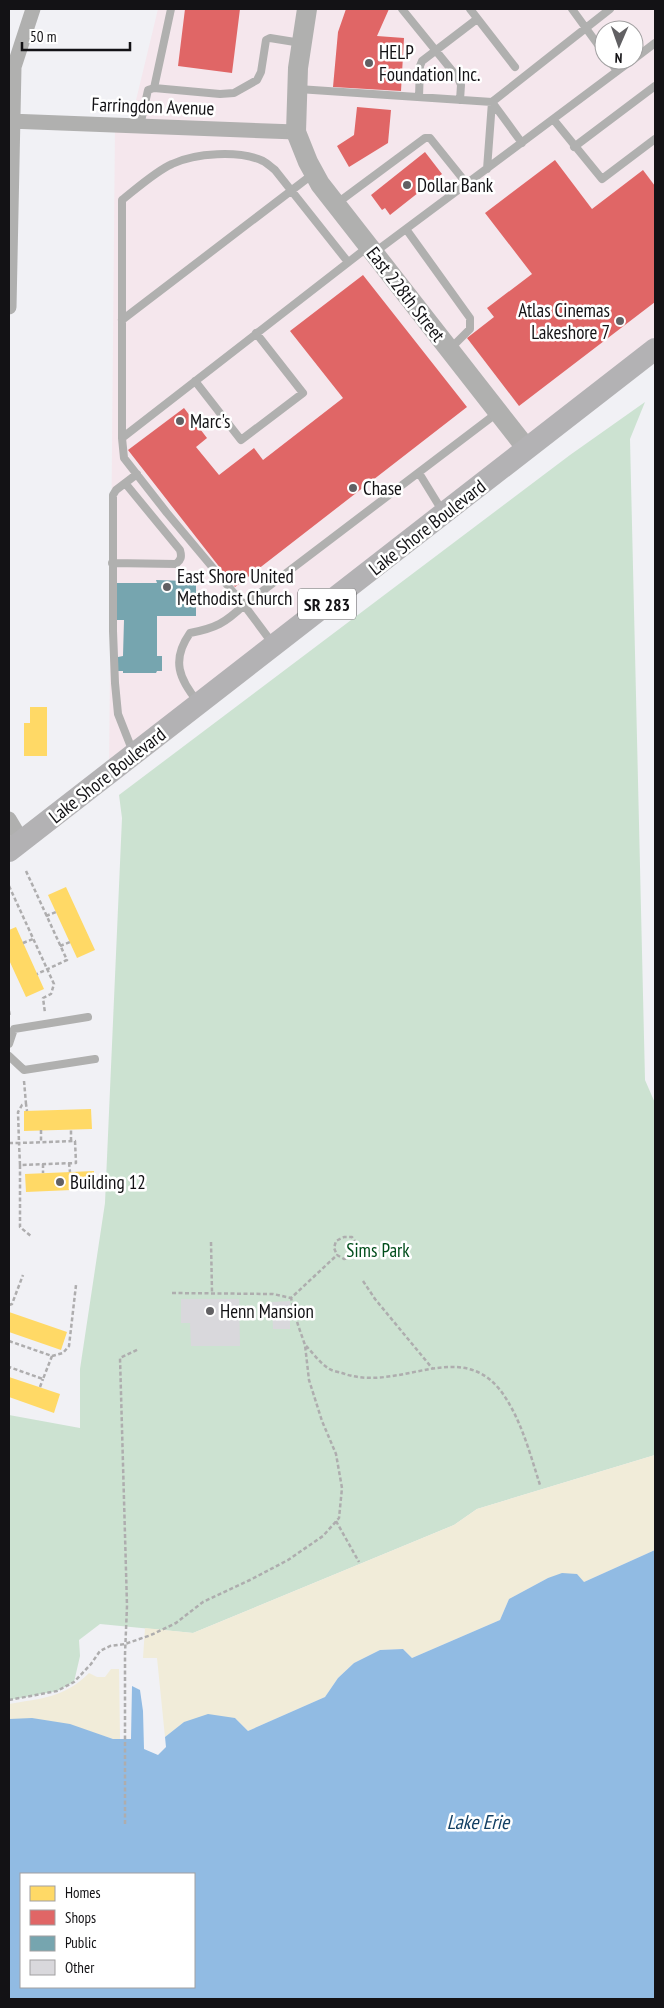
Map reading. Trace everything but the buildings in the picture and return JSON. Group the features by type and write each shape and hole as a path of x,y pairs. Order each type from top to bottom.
{"main road":[{"name":"Lake Shore Boulevard","path":"15,846 654,352"}],"street":[{"path":"9,308 11,121 14,67 33,9"},
{"path":"296,132 298,68 307,9"},
{"name":"Farringdon Avenue","path":"11,121 296,132"},
{"name":"East 228th Street","path":"296,132 314,173 336,204 527,449"},
{"path":"9,819 15,846"}],"lane":[{"path":"154,88 171,9"},
{"path":"402,9 458,78 461,85 460,100"},
{"path":"470,9 516,67"},
{"path":"572,9 594,39"},
{"path":"298,89 492,102 610,9"},
{"path":"419,97 420,66 422,61 477,18"},
{"path":"140,126 148,90 154,88 234,94 257,80 261,72 266,40 270,38 301,43"},
{"path":"644,51 655,43"},
{"path":"122,438 348,262 406,229 617,71"},
{"path":"574,147 655,86"},
{"path":"492,102 522,143"},
{"path":"486,169 492,102"},
{"path":"553,119 574,147 602,178 654,144"},
{"path":"336,204 425,138 430,138 467,184"},
{"path":"274,646 244,605 124,458 122,438 122,200 172,164 197,157 229,154 245,156 263,161 275,170 348,262"},
{"path":"122,320 314,173"},
{"path":"406,229 470,318 470,329 449,350"},
{"path":"195,381 241,440 303,392 256,333"},
{"path":"199,704 185,687 178,667 181,645 190,634 210,629 228,620 244,605 498,412"},
{"path":"419,473 444,514"},
{"path":"134,754 118,714 113,631 112,563 113,495 116,490 137,474"},
{"path":"112,563 176,564 182,556 180,550 125,483"},
{"path":"9,1044 14,1029 88,1017"},
{"path":"9,1056 24,1070 95,1058"}],"path":[{"path":"26,871 67,960 37,974"},
{"path":"9,886 54,988 52,994 42,998 47,1024"},
{"path":"46,916 56,912"},
{"path":"23,943 33,939"},
{"path":"60,946 70,942"},
{"path":"9,1011 10,1017"},
{"path":"24,1070 23,1090 27,1111"},
{"path":"26,1104 22,1105 18,1112 20,1227 32,1237"},
{"path":"71,1129 71,1141"},
{"path":"41,1130 41,1142"},
{"path":"9,1143 75,1141 76,1163 20,1165"},
{"path":"69,1163 70,1172"},
{"path":"43,1164 43,1173"},
{"path":"344,1237 352,1237 357,1244 357,1252 351,1257 344,1259 337,1255 334,1248 336,1241 344,1237"},
{"path":"211,1242 212,1292"},
{"path":"292,1298 337,1255"},
{"path":"9,1305 12,1304 23,1276"},
{"path":"363,1281 432,1368"},
{"path":"9,1341 52,1356 63,1353 69,1346 76,1286"},
{"path":"172,1293 273,1294 292,1298"},
{"path":"9,1700 57,1691 74,1682 100,1651 110,1646 126,1644 151,1635 176,1623 203,1602 288,1560 323,1536 339,1518 342,1488 336,1454 322,1421 309,1380 305,1345 292,1298"},
{"path":"305,1345 328,1368 354,1378 403,1376 432,1368 472,1368 488,1378 507,1398 520,1424 540,1485"},
{"path":"125,1824 125,1654 127,1606 120,1358 139,1349"},
{"path":"40,1387 52,1356"},
{"path":"9,1367 44,1379"},
{"path":"336,1521 359,1562"},
{"path":"125,1654 126,1830"}],"shaded area":[{"path":"158,9 655,9 655,349 109,774 115,125 130,125"}],"green space":[{"name":"Sims Park","path":"645,402 630,439 645,1080 655,1103 655,1455 477,1509 454,1525 193,1633 100,1624 79,1640 80,1656 74,1682 57,1691 9,1700 9,1415 80,1428 80,1369 105,1203 122,818 119,795 570,455"}],"sand":[{"path":"655,1455 655,1550 584,1582 548,1578 509,1599 500,1620 412,1658 403,1649 380,1650 354,1663 338,1678 325,1697 248,1731 235,1718 184,1722 165,1737 157,1658 143,1658 145,1628 193,1633 454,1525 477,1509"},
{"path":"111,1669 119,1669 120,1739 113,1739 50,1721 9,1719 9,1704 52,1696 71,1688 89,1673 97,1677 105,1677"}],"water":[{"name":"Lake Erie","path":"655,1550 655,1999 9,1999 9,1719 32,1718 70,1724 113,1739 131,1739 132,1686 140,1690 143,1711 144,1749 158,1755 166,1747 165,1737 184,1722 208,1714 235,1718 248,1731 325,1697 338,1678 354,1663 380,1650 403,1649 412,1658 500,1620 509,1599 548,1578 562,1573 577,1574 584,1582"}],"place":[{"name":"HELP Foundation Inc.","path":"369,63"},
{"name":"Dollar Bank","path":"407,185"},
{"name":"Atlas Cinemas Lakeshore 7","path":"620,321"},
{"name":"Marc's","path":"180,421"},
{"name":"Chase","path":"353,488"},
{"name":"East Shore United Methodist Church","path":"167,587"},
{"name":"Building 12","path":"60,1182"},
{"name":"Henn Mansion","path":"210,1311"}]}
